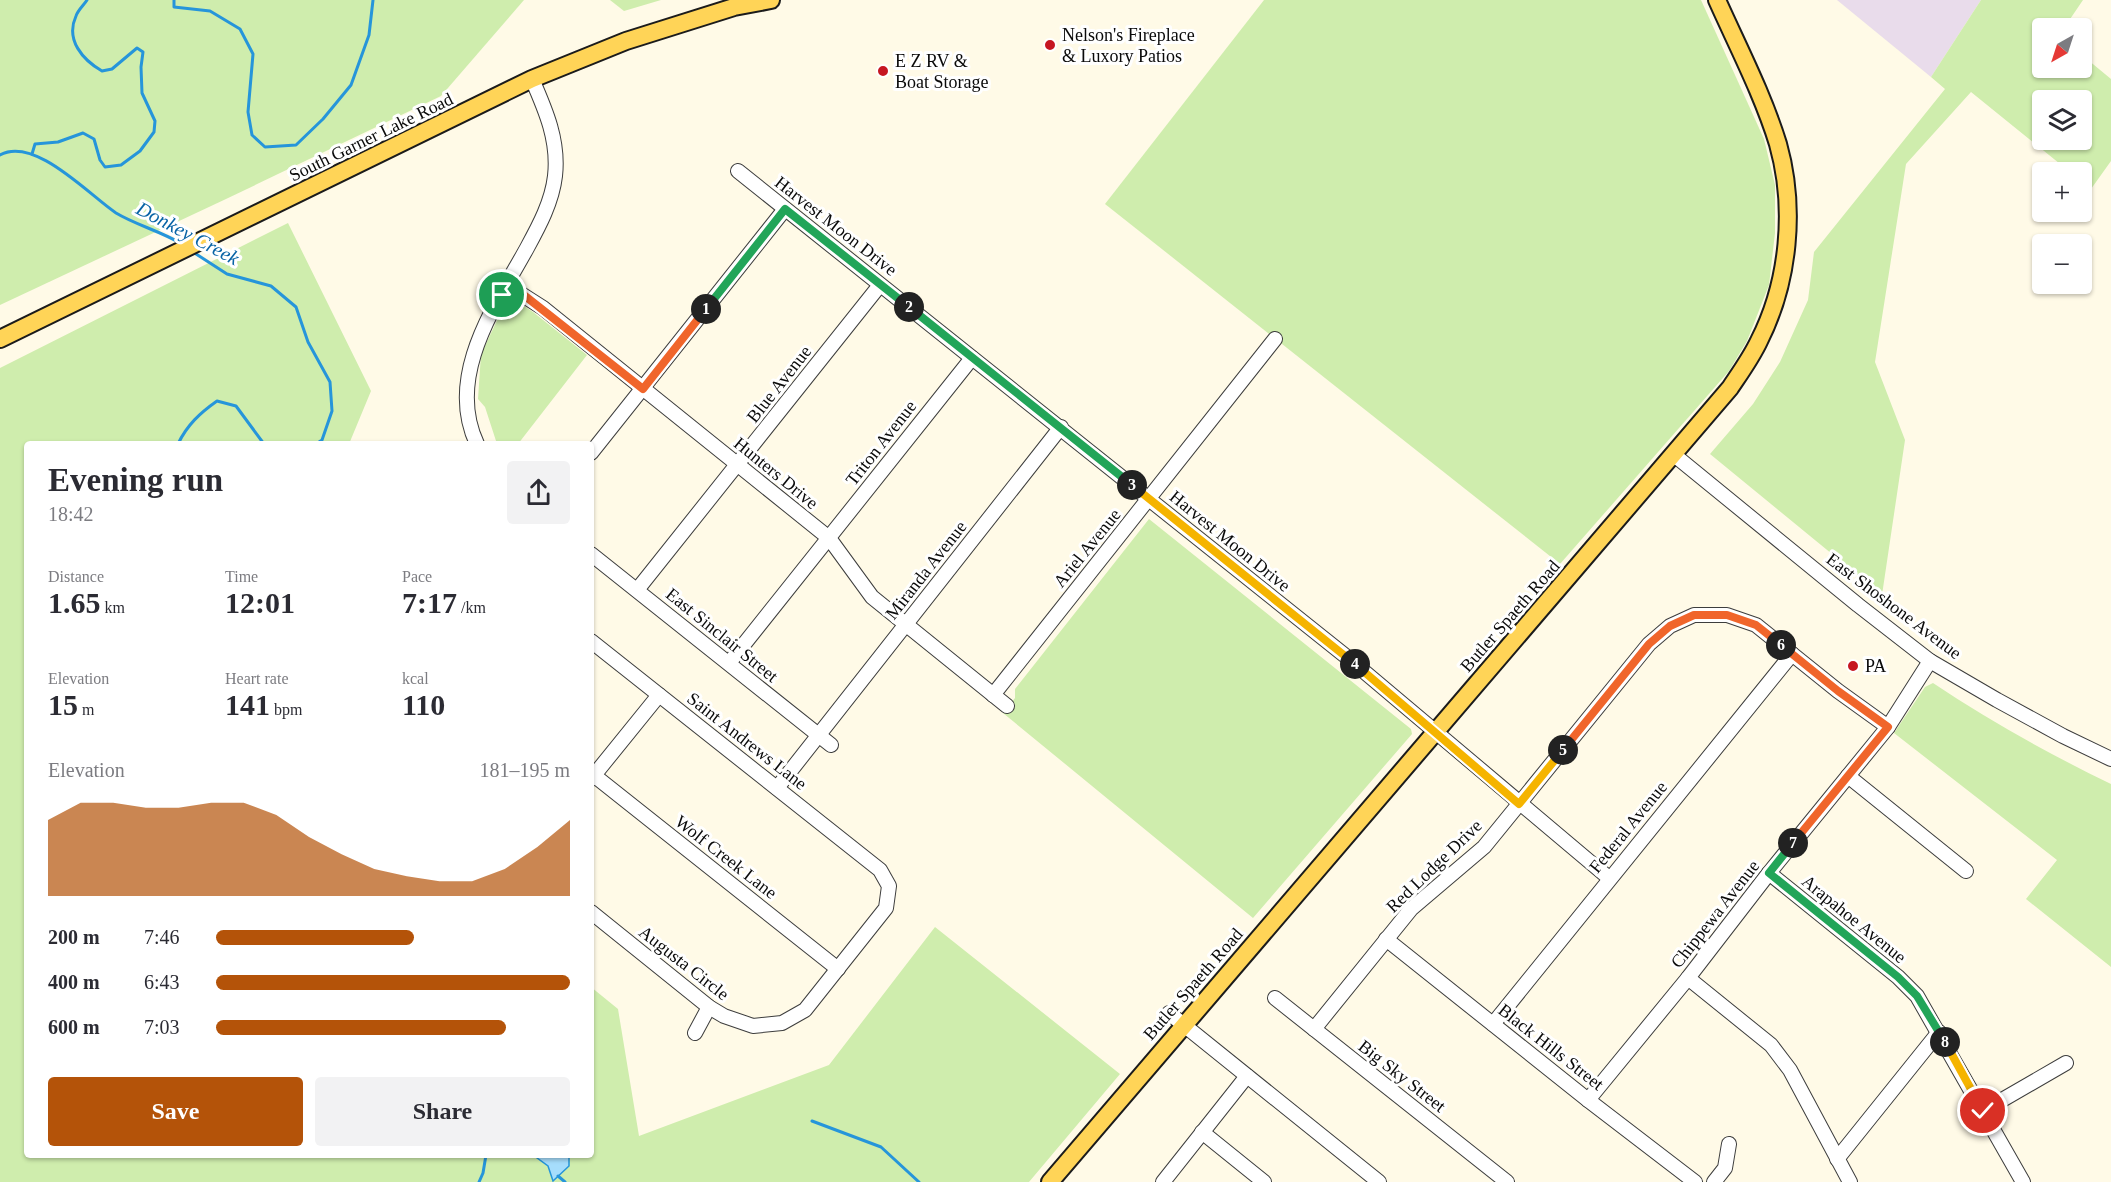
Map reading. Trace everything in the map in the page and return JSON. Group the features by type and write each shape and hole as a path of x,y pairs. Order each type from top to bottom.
{"main road":[{"name":"South Garner Lake Road","path":"0,339 532,79 626,41 734,7 771,0"},
{"name":"Butler Spaeth Road","path":"1050,1182 1730,388 1760,340 1783,274 1787,238 1785,176 1768,116 1717,0"}],"street":[{"path":"474,441 467,416 466,382 475,350 544,216 555,177 556,153 552,127 532,79"},
{"name":"Harvest Moon Drive","path":"738,171 1348,658 1609,878"},
{"path":"594,449 785,209"},
{"name":"Hunters Drive","path":"507,285 543,308 829,538 872,597 1007,706"},
{"name":"Blue Avenue","path":"637,590 880,285"},
{"name":"Ariel Avenue","path":"993,695 1275,339"},
{"name":"Triton Avenue","path":"729,663 972,358"},
{"name":"Miranda Avenue","path":"777,788 1060,428"},
{"name":"East Shoshone Avenue","path":"1673,454 1930,661 2016,710 2111,759"},
{"name":"East Sinclair Street","path":"594,556 831,745"},
{"name":"Red Lodge Drive","path":"1314,1029 1411,909 1484,847 1649,644 1670,626 1694,615 1727,615 1756,625 1838,691 1888,727"},
{"name":"Saint Andrews Lane","path":"594,643 880,870"},
{"name":"Federal Avenue","path":"1493,1024 1792,654"},
{"name":"Chippewa Avenue","path":"1588,1100 1888,727 1930,661"},
{"path":"594,774 659,694"},
{"path":"1848,776 1966,872"},
{"name":"Wolf Creek Lane","path":"594,778 838,969"},
{"name":"Augusta Circle","path":"594,914 724,1017 753,1026 782,1023 805,1010 886,908 889,886 880,870"},
{"name":"Arapahoe Avenue","path":"1769,873 1898,977 1917,996 2023,1182"},
{"name":"Black Hills Street","path":"1386,939 1695,1182"},
{"path":"1688,978 1771,1046 1790,1070 1850,1182"},
{"name":"Big Sky Street","path":"1275,998 1507,1182"},
{"path":"695,1033 709,1007"},
{"path":"1168,1013 1379,1182"},
{"path":"1837,1159 1939,1032"},
{"path":"1983,1111 2066,1063"},
{"path":"1162,1182 1247,1076"},
{"path":"1202,1132 1264,1182"},
{"path":"1714,1182 1725,1168 1729,1144"}],"shaded area":[{"path":"1837,0 1981,0 1931,77"}],"green space":[{"path":"0,0 524,0 441,96 0,305"},
{"path":"610,0 661,0 624,11"},
{"path":"1264,0 1701,0 1764,139 1775,185 1775,233 1769,285 1747,341 1729,371 1560,564 1105,204"},
{"path":"1981,0 2083,0 2071,18 2032,18 2032,78 2092,78 2092,63 2111,79 2111,161 2092,188 2092,162 2058,162 2043,150 2092,150 2092,90 2032,90 2032,141 1971,92 1906,164 1875,362 1905,440 1882,595 1710,454 1753,404 1780,362 1808,300 1814,252 1945,89 1931,77"},
{"path":"288,223 371,391 350,441 24,441 24,1158 594,1158 594,989 618,1009 639,1136 829,1065 935,927 1120,1074 1029,1182 0,1182 0,368"},
{"path":"514,299 533,312 587,355 520,441 496,441 485,407 478,399 481,354 508,300"},
{"path":"1149,519 1411,729 1412,734 1253,918 1003,713 1015,698 1015,689"},
{"path":"1933,683 2020,736 2111,784 2111,967 2026,899 2057,860 1894,733 1925,687"}],"water":[{"path":"537,1158 569,1158 569,1166 553,1181 548,1166"}],"waterway":[{"path":"32,154 35,144 58,142 83,133 94,139 100,160 105,167 121,165 140,151 154,132 155,121 142,93 143,52 137,48 112,69 102,71 88,61 74,41 73,25 77,14 87,0"},
{"path":"174,0 174,7 210,11 240,29 253,54 248,112 252,135 265,147 296,145 323,119 351,85 369,35 373,0"},
{"name":"Donkey Creek","path":"0,155 14,151 45,160 116,213 180,243"},
{"name":"Donkey Creek","path":"193,252 227,274 271,286 296,307 308,342 330,382 332,411 320,441"},
{"name":"Donkey Creek","path":"180,441 195,420 217,401 236,406 262,441"},
{"path":"812,1121 881,1147 919,1182"},
{"name":"Donkey Creek","path":"479,1182 486,1158"},
{"path":"558,1176 565,1182"}],"place":[{"name":"Nelson's Fireplace & Luxory Patios","path":"1050,45"},
{"name":"E Z RV & Boat Storage","path":"883,71"},
{"name":"PA","path":"1853,666"}],"route":[{"path":"502,295 507,285 520,292 643,389 785,209 1348,658 1519,804 1649,644 1670,626 1694,615 1727,615 1756,625 1838,691 1888,727 1769,873 1898,977 1917,996 1983,1111"}]}
